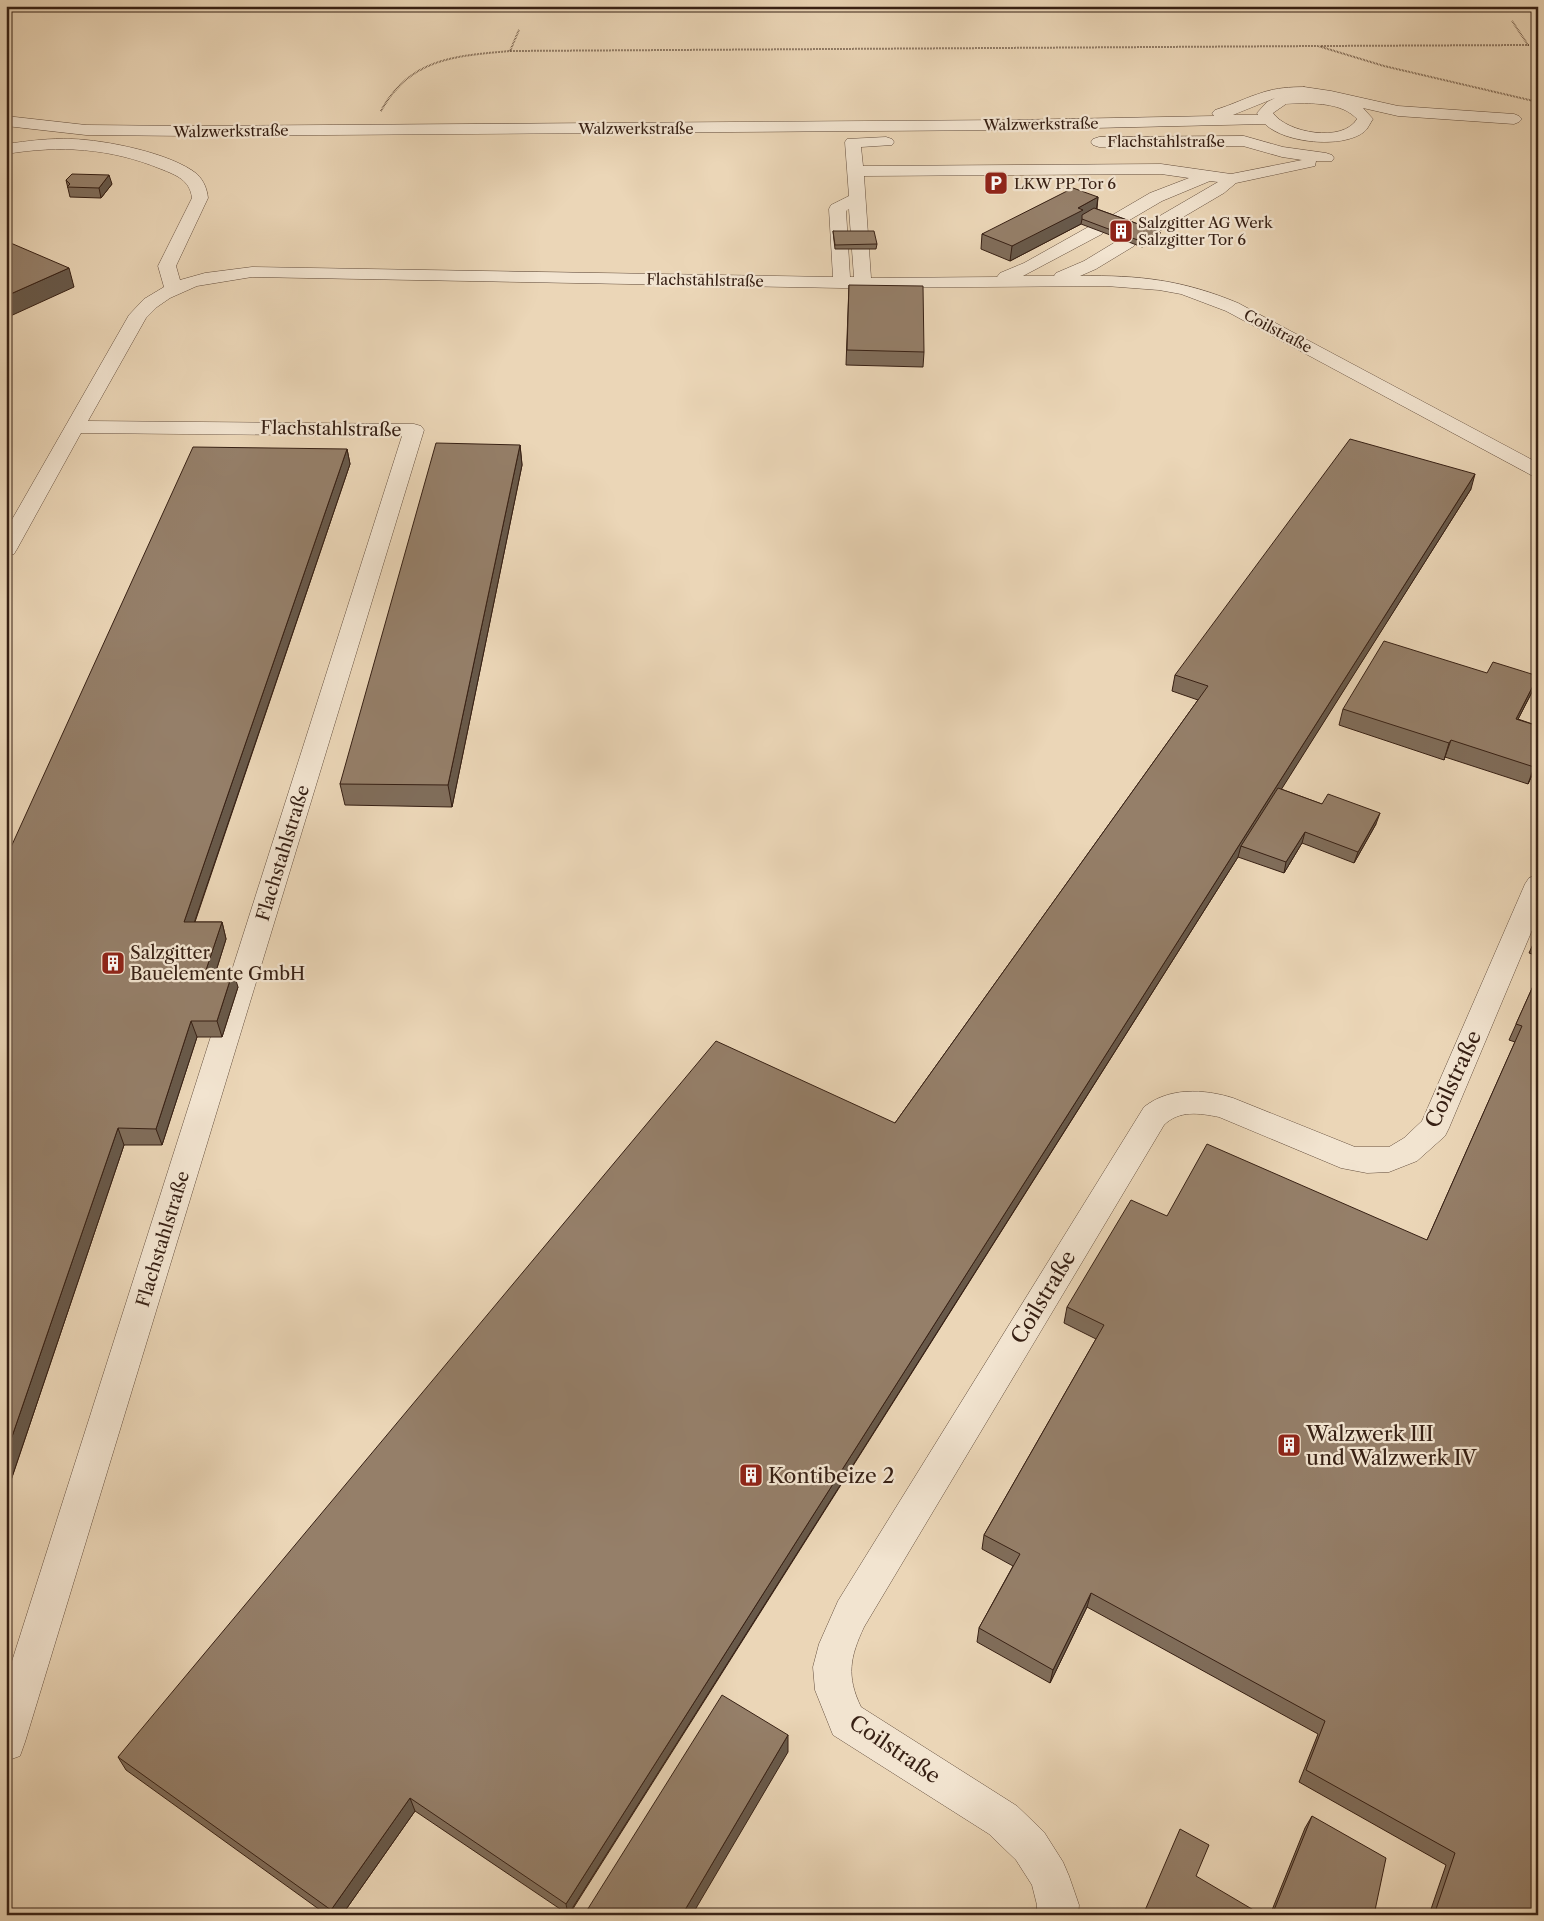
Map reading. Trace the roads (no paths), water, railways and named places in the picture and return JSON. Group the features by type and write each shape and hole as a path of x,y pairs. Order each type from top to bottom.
{"street":[{"path":"1079,124 1226,113 1274,94 1305,91 1337,95 1380,109 1530,120"},
{"path":"1305,98 1337,102 1350,106 1365,119 1364,126 1357,131 1339,136 1302,135 1283,130 1267,119 1265,113 1268,107 1277,102 1305,98"},
{"name":"Walzwerkstraße","path":"6,121 54,127 115,131 1079,124 1267,119"},
{"path":"1365,119 1514,119"},
{"path":"1121,231 1156,197 1211,175 1282,152 1298,145 1302,135"},
{"path":"1326,158 1338,151 1339,136"},
{"path":"6,141 35,145"},
{"name":"Flachstahlstraße","path":"1084,142 1244,141 1282,152 1326,158"},
{"path":"863,284 853,142 901,142"},
{"path":"6,149 35,145 77,143 122,149 161,162 186,174 196,182 200,189 200,198 167,266 173,288"},
{"name":"Flachstahlstraße","path":"1032,282 1195,190 1231,179 1303,165 1326,158"},
{"name":"Flachstahlstraße","path":"856,171 1162,168 1231,179"},
{"path":"842,283 837,210 856,199"},
{"name":"Flachstahlstraße","path":"1053,281 1090,265 1121,231"},
{"name":"Flachstahlstraße","path":"6,550 138,315 148,304 173,288 206,277 252,272 863,284 993,283 1121,231"},
{"name":"Coilstraße","path":"993,283 1106,281 1159,285 1201,294 1270,326 1538,471"},
{"name":"Flachstahlstraße","path":"6,1742 414,430 75,427"},
{"name":"Coilstraße","path":"1057,1915 1058,1905 1049,1876 1030,1846 1003,1820 847,1721 835,1695 831,1669 836,1645 847,1622 1156,1113 1189,1102 1203,1102 1223,1106 1352,1159 1373,1162 1406,1154 1434,1128 1538,884"}],"place":[{"name":"LKW PP Tor 6","path":"996,183"},
{"name":"Salzgitter AG Werk Salzgitter Tor 6","path":"1121,231"},
{"name":"Salzgitter Bauelemente GmbH","path":"113,963"},
{"name":"Walzwerk III und Walzwerk IV","path":"1289,1445"},
{"name":"Kontibeize 2","path":"751,1475"}]}
